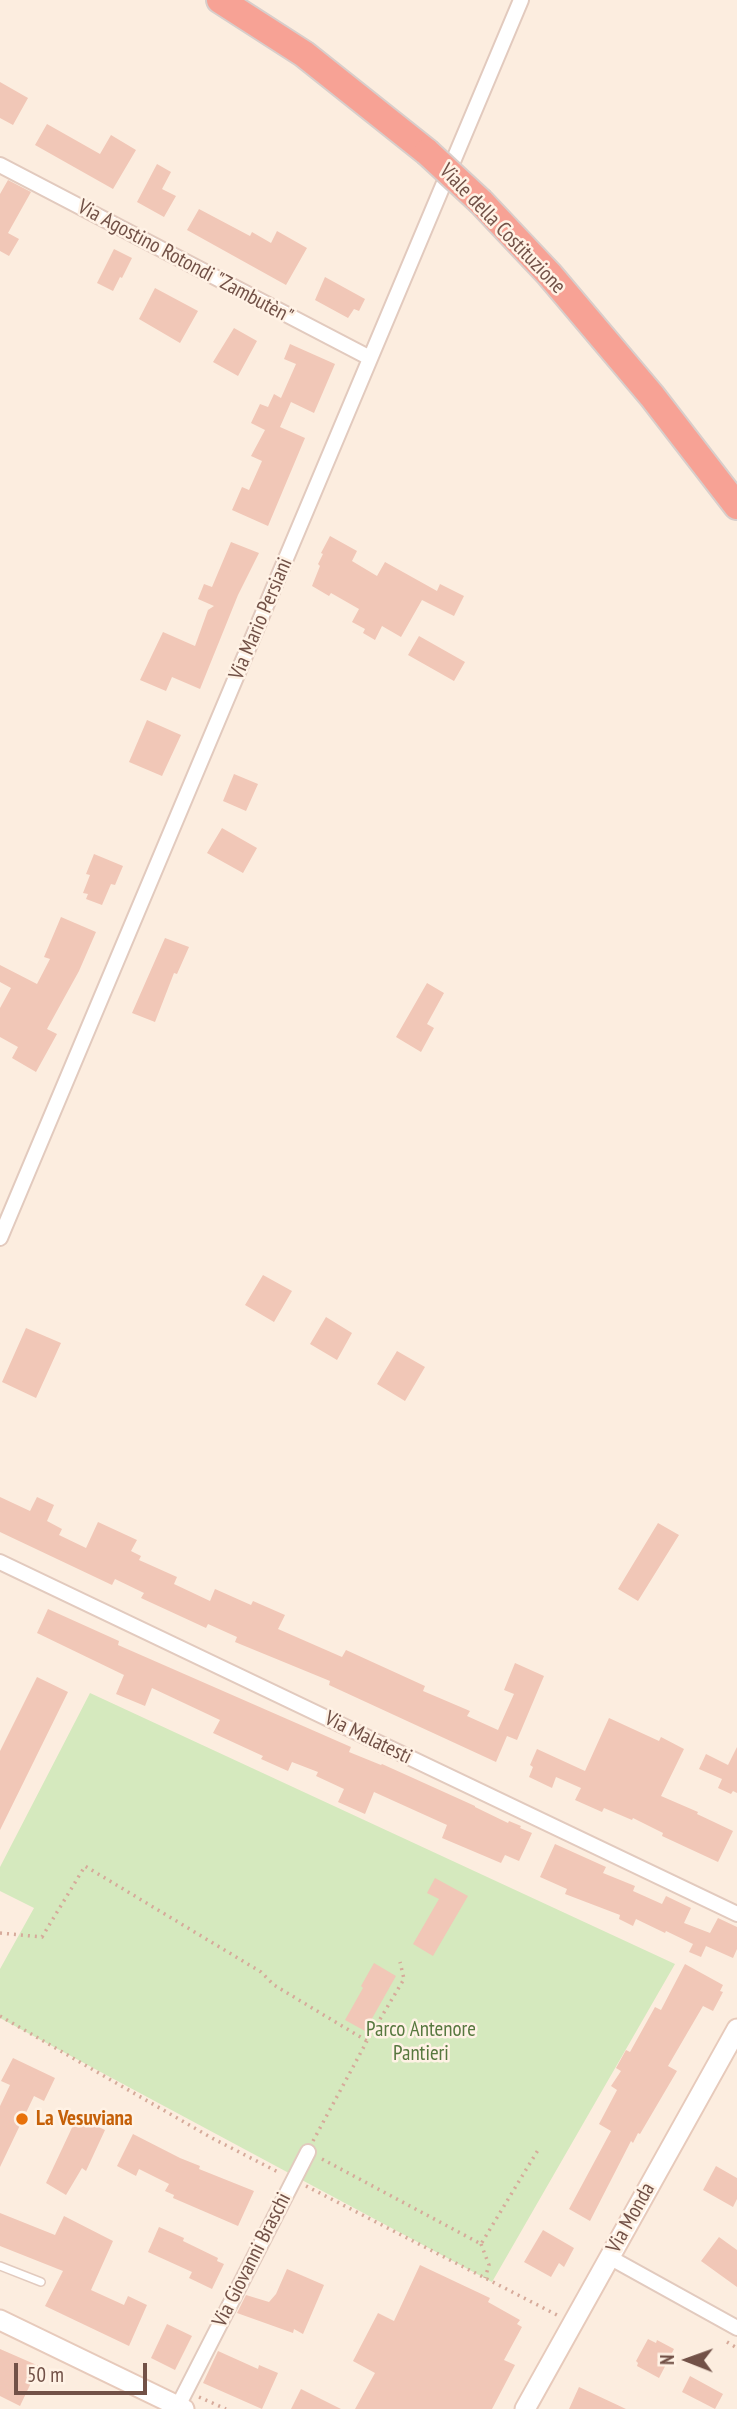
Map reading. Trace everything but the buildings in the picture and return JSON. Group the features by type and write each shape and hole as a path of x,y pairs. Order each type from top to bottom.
{"highway":[{"name":"Viale della Costituzione","path":"220,0 304,54 427,152 481,202 549,274 652,396 737,506"}],"main road":[{"name":"Via Monda","path":"525,2409 737,2029"},
{"path":"0,2320 181,2408"}],"street":[{"name":"Via Mario Persiani","path":"0,1238 521,0"},
{"name":"Via Agostino Rotondi \"Zambutèn\"","path":"0,164 370,358"},
{"name":"Via Malatesti","path":"0,1562 737,1914"},
{"name":"Via Giovanni Braschi","path":"181,2408 307,2151"},
{"path":"609,2257 737,2328"}],"lane":[{"path":"0,2266 41,2282"}],"path":[{"path":"0,1933 41,1937 85,1866 261,1972 274,1985 367,2040"},
{"path":"400,1962 404,1979 367,2040 307,2151 481,2245 489,2264 485,2278"},
{"path":"0,2016 210,2137 573,2323"},
{"path":"481,2245 538,2150"},
{"path":"725,2342 737,2348"}],"green space":[{"name":"Parco Antenore Pantieri","path":"90,1693 675,1964 492,2282 0,2018 0,1969 34,1908 0,1891 0,1867"}],"place":[{"name":"La Vesuviana","path":"22,2119"}]}
